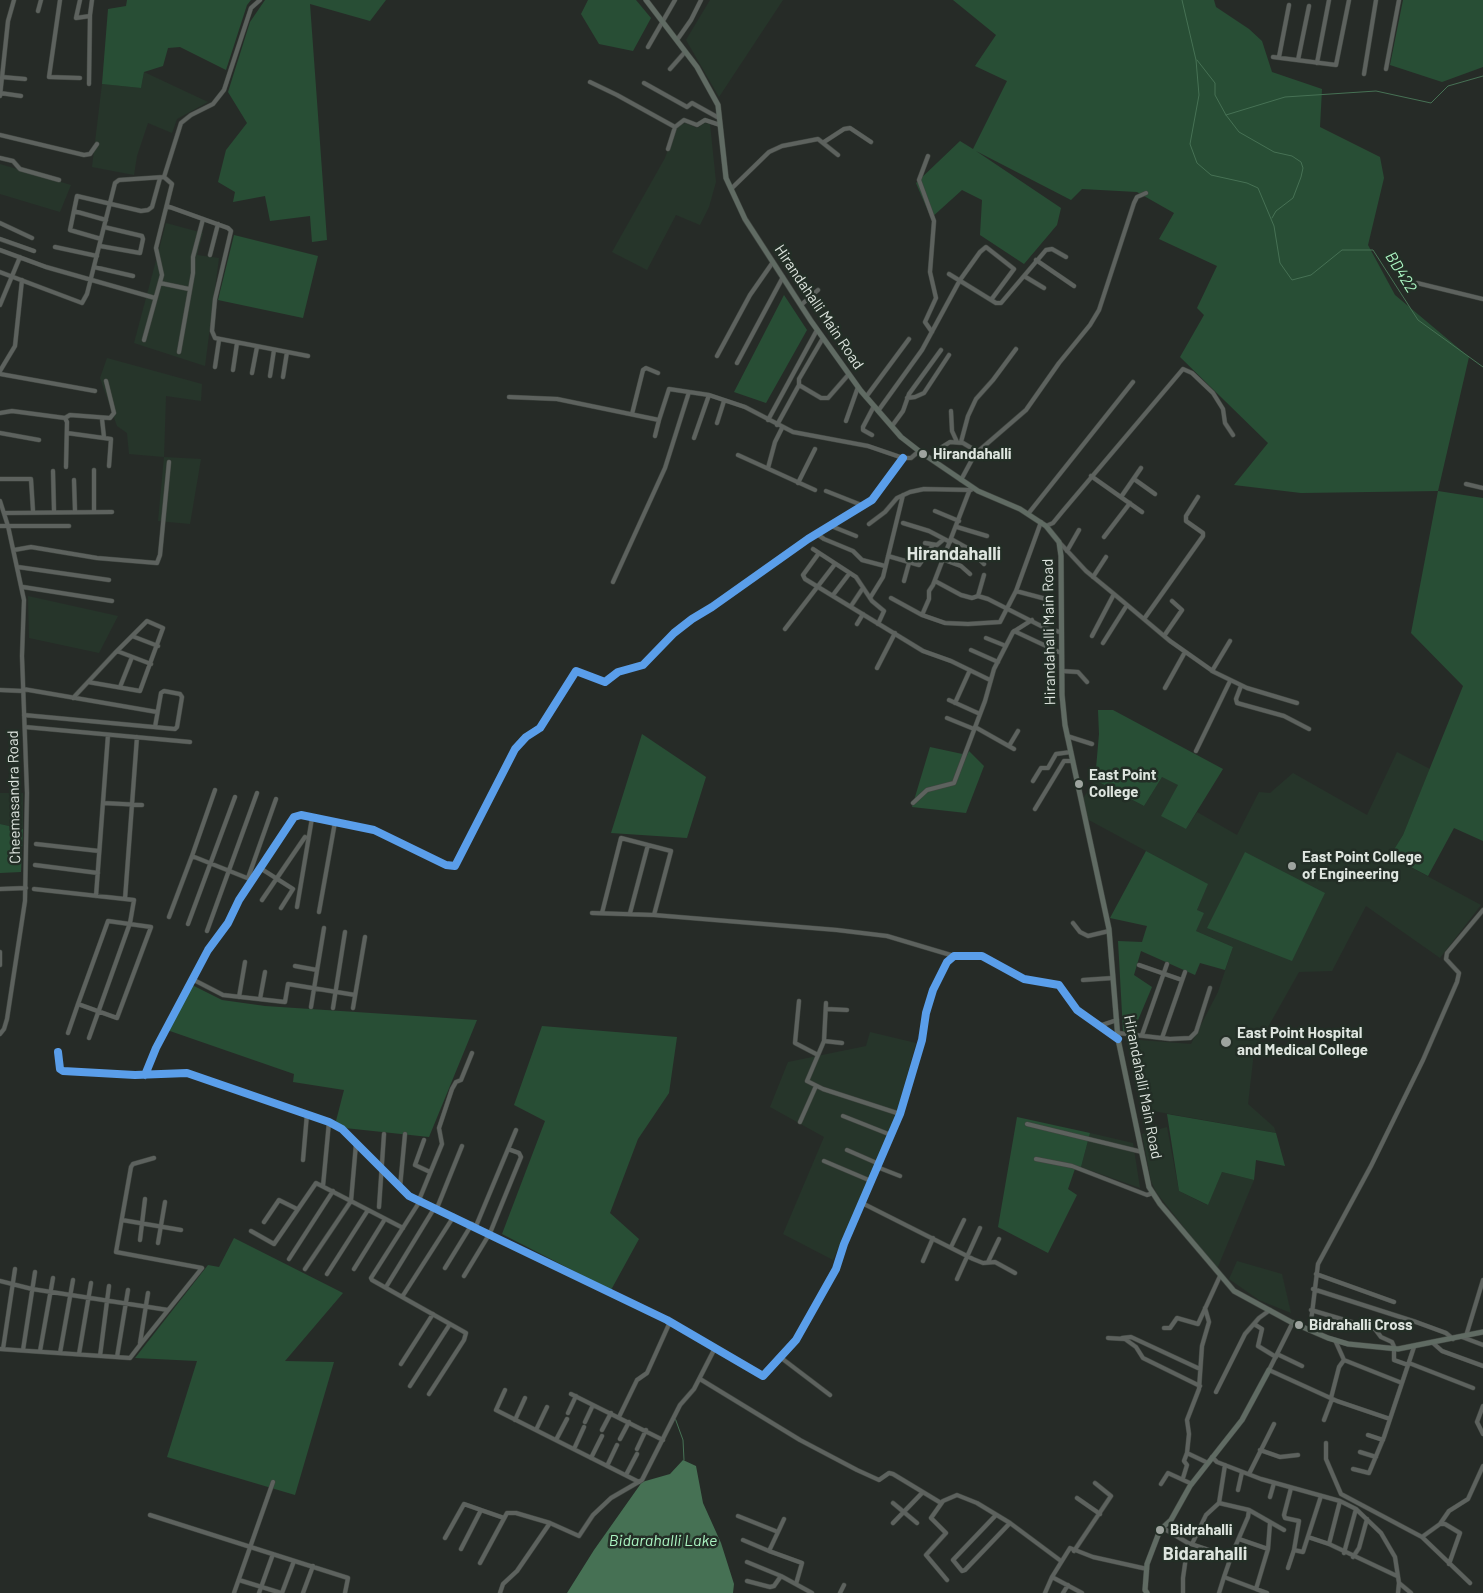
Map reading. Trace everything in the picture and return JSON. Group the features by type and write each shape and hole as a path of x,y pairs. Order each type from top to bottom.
{"main road":[{"name":"Hirandahalli Main Road","path":"646,0 697,67 718,105 726,178 745,219 817,330 858,387 892,426 919,451 978,490 1028,514 1043,524 1059,542 1061,556 1061,671 1067,736 1109,931 1118,1040 1149,1187 1234,1291 1310,1330 1348,1344 1395,1349 1414,1347 1483,1332"},
{"path":"1148,1593 1146,1590 1147,1569 1163,1528 1171,1520 1192,1484 1242,1420 1269,1370"}],"street":[{"path":"14,0 8,21 0,95 21,96"},
{"path":"38,10 41,0"},
{"path":"60,0 49,77 80,78"},
{"path":"80,0 76,18 90,16"},
{"path":"89,84 92,0"},
{"path":"102,239 71,231 77,196 141,211 152,207 181,123 192,114 213,104 224,90 251,8 260,0"},
{"path":"648,47 675,0"},
{"path":"677,40 691,20 701,0"},
{"path":"1317,63 1330,0"},
{"path":"1273,56 1336,65 1349,0"},
{"path":"1364,74 1376,0"},
{"path":"1386,69 1399,0"},
{"path":"1279,57 1289,5"},
{"path":"1298,60 1309,6"},
{"path":"670,69 685,52"},
{"path":"2,75 25,80"},
{"path":"590,82 618,95 675,127"},
{"path":"644,83 686,107 692,103 719,118"},
{"path":"668,149 675,127 684,120 697,125 705,120 720,125"},
{"path":"824,142 844,129 850,128 871,142"},
{"path":"0,135 84,155 90,154 97,144"},
{"path":"731,188 769,152 782,146 801,144 814,138 824,142 838,155"},
{"path":"928,156 920,180 934,221 930,272 936,298 925,322 932,332"},
{"path":"0,158 13,161 20,169 59,180"},
{"path":"0,272 81,303 85,299 117,181 162,178 172,184 156,248 162,273 144,340"},
{"path":"961,480 970,460 1026,410 1059,363 1090,325 1099,310 1113,262 1134,204 1137,197 1146,193"},
{"path":"167,206 203,218 231,231 215,299 212,331 214,338 308,356"},
{"path":"74,211 106,220"},
{"path":"179,352 193,273 193,257 203,218"},
{"path":"0,224 32,238"},
{"path":"210,255 218,224"},
{"path":"100,246 140,253 144,239 142,236 104,227"},
{"path":"0,239 34,251"},
{"path":"55,247 97,256"},
{"path":"878,411 922,350 960,280 980,252 986,248 990,249 1014,269 991,300"},
{"path":"949,274 999,304 1003,303 1036,260 1049,248 1066,257"},
{"path":"0,250 46,267 155,298"},
{"path":"0,305 20,257"},
{"path":"1036,260 1074,286"},
{"path":"717,356 750,295 773,262"},
{"path":"94,267 133,276"},
{"path":"1024,276 1044,288"},
{"path":"737,363 783,277"},
{"path":"22,280 15,346 0,373 95,391"},
{"path":"160,283 189,289"},
{"path":"1417,283 1483,299"},
{"path":"801,306 818,290"},
{"path":"768,420 817,330"},
{"path":"777,425 799,379 823,338"},
{"path":"866,397 909,339"},
{"path":"215,367 219,340"},
{"path":"233,370 238,343"},
{"path":"252,373 257,347"},
{"path":"959,442 977,397 993,380 1016,349"},
{"path":"270,376 274,350"},
{"path":"892,426 903,411 907,398 941,350"},
{"path":"283,377 287,352"},
{"path":"907,398 915,397 924,392 949,356"},
{"path":"632,414 642,370 646,368 658,373"},
{"path":"891,598 922,615 950,623 1000,622 1006,607 1016,591 1043,524 1053,523 1183,370 1192,373 1213,393 1223,409 1225,423 1233,434"},
{"path":"798,384 820,398 828,398 849,374"},
{"path":"0,413 12,411 65,418 70,416 110,418 114,414 106,381"},
{"path":"1028,514 1133,382"},
{"path":"846,421 858,387"},
{"path":"655,436 669,389 709,395 745,407 782,428 868,446 903,458 911,458 919,451"},
{"path":"613,582 666,468 689,392"},
{"path":"694,438 709,395"},
{"path":"509,397 557,399 659,420"},
{"path":"716,423 724,401"},
{"path":"872,435 863,430 863,427 874,406"},
{"path":"951,411 952,431 959,442 978,452"},
{"path":"65,418 67,434 66,467"},
{"path":"102,419 104,437"},
{"path":"768,468 782,428"},
{"path":"0,433 39,440"},
{"path":"67,434 104,437 112,441 109,466"},
{"path":"932,460 946,444 959,442"},
{"path":"798,483 815,448"},
{"path":"738,455 815,490"},
{"path":"250,879 260,868 294,817 301,815 374,830 446,865 455,866 515,749 526,737 540,728 576,671 605,682 618,672 640,667 692,618 712,607 817,534 864,506 875,497 896,464 903,458"},
{"path":"14,550 31,547 97,558 157,563 160,555 169,462"},
{"path":"1121,497 1141,468"},
{"path":"94,470 94,512"},
{"path":"53,471 54,511"},
{"path":"1091,476 1142,512"},
{"path":"0,479 31,478 33,512"},
{"path":"1134,479 1155,494"},
{"path":"74,480 75,511"},
{"path":"1466,484 1483,488"},
{"path":"869,524 903,495 924,489 978,490"},
{"path":"922,615 929,599 929,591 935,581 970,490"},
{"path":"826,491 864,506"},
{"path":"870,598 883,577 903,495"},
{"path":"1144,619 1203,536 1203,533 1186,521 1186,516 1198,497"},
{"name":"Cheemasandra Road","path":"0,501 23,588 23,690 27,793 26,888 7,1019 4,1029 0,1034"},
{"path":"1104,537 1130,503"},
{"path":"4,513 54,511 112,512"},
{"path":"935,511 959,521"},
{"path":"903,523 920,527 969,549 984,564"},
{"path":"0,526 69,526"},
{"path":"831,526 856,536"},
{"path":"956,527 987,536"},
{"path":"1067,551 1079,530"},
{"path":"817,534 852,551 862,560 885,566"},
{"path":"925,543 939,544 944,539"},
{"path":"1059,542 1093,577 1164,636 1212,671 1241,686 1297,703"},
{"path":"888,556 919,565 933,545"},
{"path":"812,549 856,577 870,598 884,611 878,624"},
{"path":"819,553 803,577 926,653 990,680"},
{"path":"1093,577 1106,558"},
{"path":"942,559 961,566 970,574"},
{"path":"904,581 909,563"},
{"path":"785,629 835,564"},
{"path":"18,567 109,580"},
{"path":"833,595 849,574"},
{"path":"978,596 984,575"},
{"path":"935,581 956,594 972,598 978,596 1006,607 1049,629 1060,632"},
{"path":"23,588 59,591 112,601"},
{"path":"851,606 863,588"},
{"path":"1016,591 1046,599"},
{"path":"1092,636 1114,594"},
{"path":"1164,636 1182,610 1172,601"},
{"path":"1103,643 1127,605"},
{"path":"857,624 863,614"},
{"path":"913,803 926,790 954,783 998,662 1014,631 1032,620"},
{"path":"73,698 117,651 147,621 162,626 158,646 140,691 88,682"},
{"path":"1014,631 1061,653"},
{"path":"877,668 895,633"},
{"path":"132,636 158,646"},
{"path":"986,638 1006,646"},
{"path":"1212,671 1230,641"},
{"path":"971,650 998,662"},
{"path":"117,651 151,664"},
{"path":"1165,688 1185,652"},
{"path":"120,687 132,657"},
{"path":"955,703 970,670"},
{"path":"1061,671 1078,672 1087,682"},
{"path":"1196,751 1230,681"},
{"path":"1241,686 1236,699 1237,702 1284,716 1309,729"},
{"path":"0,690 23,690 157,712"},
{"path":"24,715 156,727 176,728 182,695 162,692 157,712 156,727"},
{"path":"949,700 980,714"},
{"path":"946,718 975,728 1014,748"},
{"path":"25,727 190,742"},
{"path":"1009,746 1018,732"},
{"path":"96,896 108,734"},
{"path":"1067,736 1092,744"},
{"path":"125,899 137,737"},
{"path":"1033,781 1041,768 1048,768 1056,754 1071,752"},
{"path":"1035,809 1064,761 1073,761"},
{"path":"170,917 215,790"},
{"path":"207,931 257,793"},
{"path":"188,924 235,797"},
{"path":"145,1075 156,1048 192,979 210,947 228,923 250,879 276,799"},
{"path":"103,802 142,805"},
{"path":"297,907 312,818"},
{"path":"319,912 335,822"},
{"path":"262,900 305,837"},
{"path":"602,913 621,838 671,850 654,915"},
{"path":"36,844 99,851"},
{"path":"630,913 648,845"},
{"path":"192,856 250,879"},
{"path":"35,865 98,873"},
{"path":"260,868 293,889 281,908"},
{"path":"0,889 26,888"},
{"path":"34,889 134,900 130,923 88,1038"},
{"path":"1310,1330 1313,1289 1318,1264 1371,1166 1423,1060 1457,982 1459,973 1446,959 1447,953 1483,910"},
{"path":"592,912 630,913 887,936 954,956 982,956 1024,979 1059,985 1077,1010 1118,1040"},
{"path":"68,1033 78,1004 108,921 150,927 117,1018 78,1004"},
{"path":"1073,923 1080,932 1088,936 1109,931"},
{"path":"311,1007 324,928"},
{"path":"333,1008 345,932"},
{"path":"353,1008 365,937"},
{"path":"0,952 0,965"},
{"path":"58,1052 60,1069 63,1071 145,1075 187,1073 329,1122 342,1129 409,1196 474,1225 670,1322 715,1348 720,1353 729,1355 763,1376 796,1340 836,1269 900,1114 922,1040 926,1013 933,990 947,962 954,956"},
{"path":"239,997 244,962"},
{"path":"1142,1035 1167,964"},
{"path":"1139,965 1182,980"},
{"path":"295,966 317,970"},
{"path":"260,999 265,972"},
{"path":"1162,1038 1185,972"},
{"path":"1082,980 1113,978"},
{"path":"192,979 223,995 285,1002 288,984 355,995"},
{"path":"1118,1033 1185,1039 1193,1036 1210,988"},
{"path":"799,1001 795,1044 818,1055"},
{"path":"826,1003 824,1041 806,1080 808,1083 900,1114"},
{"path":"826,1009 847,1010"},
{"path":"1099,1026 1117,1020"},
{"path":"824,1041 842,1043"},
{"path":"429,1394 466,1336 466,1333 372,1280 372,1275 420,1201 442,1144 439,1128 452,1089 456,1082 461,1080 472,1053"},
{"path":"800,1122 816,1086"},
{"path":"303,1160 307,1114"},
{"path":"842,1116 891,1135"},
{"path":"323,1186 329,1122"},
{"path":"1027,1124 1142,1152"},
{"path":"445,1268 474,1225 516,1130"},
{"path":"379,1207 384,1134"},
{"path":"400,1187 405,1134"},
{"path":"424,1140 415,1164 430,1172"},
{"path":"305,1270 351,1201 356,1144"},
{"path":"386,1287 436,1208 462,1146"},
{"path":"464,1276 490,1233 521,1157 519,1153 508,1149"},
{"path":"847,1150 900,1176"},
{"path":"15,1270 2,1349 130,1358 202,1268 116,1252 131,1167 133,1164 154,1158"},
{"path":"1036,1159 1072,1166 1146,1195 1153,1193"},
{"path":"824,1160 871,1181"},
{"path":"251,1231 274,1244 314,1185 317,1184 403,1228"},
{"path":"289,1259 333,1191"},
{"path":"140,1240 145,1199"},
{"path":"264,1222 279,1200 297,1209"},
{"path":"158,1243 165,1202"},
{"path":"862,1203 980,1262 995,1262 1015,1273"},
{"path":"327,1274 368,1210"},
{"path":"402,1297 454,1216"},
{"path":"354,1269 386,1219"},
{"path":"122,1220 181,1230"},
{"path":"951,1247 964,1220"},
{"path":"957,1279 980,1228"},
{"path":"923,1261 933,1238"},
{"path":"988,1262 999,1239"},
{"path":"23,1350 35,1272"},
{"path":"1316,1274 1394,1302"},
{"path":"1164,1328 1170,1328 1177,1318 1198,1324 1220,1276"},
{"path":"40,1351 53,1278"},
{"path":"60,1353 73,1280"},
{"path":"1483,1280 1464,1336 1483,1345"},
{"path":"0,1281 32,1289 168,1310"},
{"path":"79,1354 91,1283"},
{"path":"100,1356 109,1286"},
{"path":"1313,1289 1416,1322 1446,1333 1453,1339"},
{"path":"118,1357 128,1290"},
{"path":"140,1345 148,1293"},
{"path":"1183,1478 1187,1465 1184,1462 1187,1453 1187,1420 1200,1386 1202,1342 1209,1322 1205,1308"},
{"path":"1216,1392 1245,1334 1270,1310"},
{"path":"1311,1310 1375,1329 1381,1337 1392,1342 1395,1349 1394,1360 1472,1388"},
{"path":"402,1364 433,1314"},
{"path":"619,1417 638,1380 647,1373 670,1322"},
{"path":"1293,1322 1269,1370 1331,1398 1390,1419"},
{"path":"410,1386 450,1324"},
{"path":"1254,1324 1262,1329 1258,1346 1302,1366"},
{"path":"1108,1338 1130,1337 1200,1369"},
{"path":"1122,1338 1132,1342 1143,1358 1200,1386"},
{"path":"1335,1340 1344,1360 1402,1384"},
{"path":"1433,1343 1442,1350 1483,1366"},
{"path":"1354,1469 1369,1473 1383,1440 1414,1347"},
{"path":"480,1563 507,1513 516,1513 550,1523 579,1536 593,1515 611,1498 639,1482 649,1470 680,1405 700,1379 715,1348"},
{"path":"780,1357 830,1395"},
{"path":"1324,1420 1339,1367 1344,1360"},
{"path":"700,1379 800,1440 863,1473 881,1480 891,1473 941,1503"},
{"path":"505,1390 496,1410 639,1482"},
{"path":"571,1394 663,1440"},
{"path":"568,1413 576,1396"},
{"path":"515,1420 525,1398"},
{"path":"574,1450 593,1404"},
{"path":"1483,1406 1477,1422 1483,1434"},
{"path":"536,1430 547,1408"},
{"path":"602,1430 610,1413"},
{"path":"556,1440 567,1419"},
{"path":"620,1439 629,1422"},
{"path":"1249,1474 1274,1424"},
{"path":"637,1448 646,1430"},
{"path":"1368,1435 1383,1440"},
{"path":"591,1458 602,1436"},
{"path":"1326,1443 1326,1459 1341,1494 1422,1537 1470,1583"},
{"path":"607,1466 617,1445"},
{"path":"1260,1450 1280,1457 1298,1455"},
{"path":"1360,1452 1376,1457"},
{"path":"1187,1453 1208,1463"},
{"path":"626,1475 637,1454"},
{"path":"1212,1457 1242,1472 1340,1501 1356,1510 1381,1533 1395,1557 1399,1583 1398,1593"},
{"path":"1184,1593 1183,1578 1190,1544 1206,1515 1219,1503 1225,1465"},
{"path":"1422,1537 1440,1524 1446,1514 1468,1499 1483,1466"},
{"path":"1238,1490 1242,1472"},
{"path":"1162,1484 1168,1473 1183,1478 1192,1484"},
{"path":"234,1593 273,1482"},
{"path":"1074,1551 1111,1496 1095,1482"},
{"path":"1270,1497 1274,1483"},
{"path":"1288,1568 1294,1550 1299,1521 1285,1518 1284,1515 1291,1488"},
{"path":"893,1523 923,1492"},
{"path":"947,1580 926,1555 946,1533 931,1518 941,1503 957,1495 977,1503 996,1515 1061,1561"},
{"path":"1294,1550 1303,1552 1321,1496"},
{"path":"1077,1498 1100,1514"},
{"path":"1329,1544 1340,1501"},
{"path":"893,1503 917,1523"},
{"path":"1219,1503 1249,1510 1284,1530"},
{"path":"445,1538 464,1504 504,1518"},
{"path":"461,1549 481,1510"},
{"path":"1219,1593 1249,1510"},
{"path":"1344,1553 1356,1510"},
{"path":"150,1515 348,1578 345,1593"},
{"path":"996,1515 953,1560 962,1571 1010,1524"},
{"path":"738,1516 778,1532"},
{"path":"769,1551 784,1519"},
{"path":"1354,1557 1359,1548 1367,1519"},
{"path":"500,1593 502,1585 517,1572 550,1523"},
{"path":"1256,1589 1268,1549 1270,1523"},
{"path":"1440,1524 1446,1524 1460,1533 1449,1564"},
{"path":"1163,1528 1190,1544 1221,1554 1232,1554"},
{"path":"1308,1537 1329,1544 1344,1553 1397,1576"},
{"path":"1239,1539 1268,1549"},
{"path":"742,1540 802,1563 796,1584"},
{"path":"1045,1593 1052,1577 1070,1548 1074,1551 1147,1569"},
{"path":"259,1593 273,1554"},
{"path":"239,1580 282,1593 294,1560"},
{"path":"747,1562 781,1576 812,1593"},
{"path":"303,1593 313,1566"},
{"path":"772,1593 774,1586 781,1576"},
{"path":"1052,1577 1082,1593"},
{"path":"1224,1578 1267,1593"},
{"path":"747,1581 774,1586"},
{"path":"1399,1583 1411,1593"},
{"path":"840,1593 844,1585"},
{"path":"1063,1593 1068,1585"},
{"path":"799,1593 802,1587"}],"shaded area":[{"path":"127,0 251,0 247,5 226,70 180,47 168,48 163,66 144,72 141,88 102,84 108,9 126,6"},
{"path":"265,0 386,0 370,21 310,4 327,240 312,242 310,216 270,221 265,196 233,202 235,192 218,182 226,150 247,123 228,92 250,22"},
{"path":"588,0 636,0 651,18 633,51 599,44 581,14"},
{"path":"710,0 783,0 719,97 686,40"},
{"path":"953,0 1214,0 1216,7 1249,29 1262,41 1272,72 1322,89 1320,127 1380,157 1384,178 1368,245 1395,295 1469,357 1438,491 1301,493 1234,485 1268,443 1180,357 1204,315 1197,308 1217,266 1159,239 1174,213 1137,192 1082,189 1071,200 976,151 1061,208 1057,225 1024,264 980,235 982,200 962,190 931,218 916,183 960,141 973,149 1007,81 975,66 996,35"},
{"path":"1403,0 1483,0 1483,67 1442,82 1390,65"},
{"path":"144,72 208,102 177,119 172,133 148,123 137,156 134,175 92,167 102,84 141,88"},
{"path":"685,123 697,128 705,123 710,124 716,182 709,207 700,225 676,215 647,270 612,252 665,158 676,128"},
{"path":"0,164 71,185 60,212 0,194"},
{"path":"166,223 203,233 197,255 219,258 205,366 134,343"},
{"path":"234,235 318,256 303,318 218,300"},
{"path":"784,295 807,330 766,403 734,392"},
{"path":"107,358 202,384 201,401 166,396 164,457 129,454 127,433 117,426 100,378"},
{"path":"164,457 201,459 190,524 158,521"},
{"path":"1438,491 1483,498 1483,841 1454,828 1428,876 1390,856 1403,835 1463,686 1411,633"},
{"path":"28,596 118,616 99,653 29,638"},
{"path":"1098,710 1113,710 1223,769 1186,829 1161,816 1178,785 1162,777 1144,806 1095,780 1099,734"},
{"path":"642,734 706,777 687,838 611,833"},
{"path":"930,747 967,755 969,751 984,766 966,813 912,807"},
{"name":"East Point College of Engineering","path":"1397,752 1430,769 1403,835 1390,856 1481,905 1440,958 1366,906 1332,971 1299,972 1254,1052 1248,1104 1274,1127 1276,1133 1142,1109 1128,1039 1191,1044 1218,992 1233,947 1196,931 1197,910 1207,884 1087,819 1082,800 1095,780 1144,806 1162,777 1179,785 1162,816 1186,829 1197,812 1237,835 1259,792 1270,793 1293,773 1367,815"},
{"path":"0,793 23,793 23,829 0,824"},
{"path":"0,824 23,829 21,872 0,873"},
{"path":"1146,851 1208,884 1197,910 1204,913 1196,931 1233,947 1225,970 1200,963 1195,975 1141,951 1134,975 1152,987 1133,1032 1123,1031 1118,941 1142,942 1147,926 1110,918"},
{"path":"1245,852 1325,893 1292,961 1207,928"},
{"path":"192,985 222,1000 265,1006 477,1020 429,1137 345,1128 336,1121 344,1090 293,1082 294,1074 167,1030"},
{"path":"542,1026 677,1037 669,1093 638,1139 610,1213 639,1239 611,1290 502,1234 545,1121 514,1105"},
{"path":"870,1032 916,1043 895,1118 833,1260 783,1234 824,1137 770,1107 788,1062 866,1046"},
{"path":"1167,1114 1276,1133 1285,1166 1256,1160 1254,1180 1222,1172 1208,1205 1179,1191"},
{"path":"1017,1117 1090,1133 1081,1167 1076,1166 1068,1189 1077,1195 1048,1253 998,1227"},
{"path":"1167,1127 1179,1191 1207,1205 1222,1172 1254,1180 1217,1269 1156,1192 1151,1181 1142,1134"},
{"path":"1090,1133 1133,1143 1140,1188 1081,1167"},
{"path":"234,1238 343,1293 285,1361 334,1362 295,1495 167,1457 197,1361 135,1358 208,1265 219,1267"},
{"path":"1237,1261 1282,1274 1291,1313 1259,1300 1229,1279"}],"water":[{"name":"Bidarahalli Lake","path":"683,1460 696,1466 703,1503 721,1543 734,1584 733,1593 567,1593 594,1550 642,1482 670,1474"}],"waterway":[{"name":"BD422","path":"1182,0 1196,60 1199,95 1190,144 1197,163 1211,175 1247,183 1258,188 1274,226 1280,263 1292,280 1311,275 1342,250 1373,250 1418,320 1483,367"},
{"path":"1197,60 1215,83 1215,95 1226,115 1239,132 1274,152 1292,156 1301,162 1303,168 1293,198 1276,211 1272,218"},
{"path":"1226,115 1285,97 1376,91 1431,103 1448,86 1483,76"},
{"path":"675,1418 683,1440 684,1460"}],"cycle path":[{"path":"145,1075 156,1048 208,950 228,923 239,900 294,817 301,815 374,830 446,865 455,866 515,749 526,737 540,728 576,671 605,682 618,672 643,665 674,633 692,619 808,539 872,500 903,458"},
{"path":"58,1052 60,1069 63,1071 135,1075 187,1073 329,1122 342,1129 409,1196 667,1320 763,1376 796,1340 836,1269 844,1244 900,1114 922,1040 926,1013 933,990 947,962 954,956 982,956 1024,979 1059,985 1077,1010 1118,1039"}],"place":[{"name":"Hirandahalli","path":"923,454"},
{"name":"East Point College","path":"1079,784"},
{"name":"East Point College of Engineering","path":"1292,866"},
{"name":"East Point Hospital and Medical College","path":"1226,1042"},
{"name":"Bidrahalli Cross","path":"1299,1325"},
{"name":"Bidrahalli","path":"1160,1530"}],"district":[{"name":"Hirandahalli","path":"954,554"},
{"name":"Bidarahalli","path":"1205,1554"}]}
